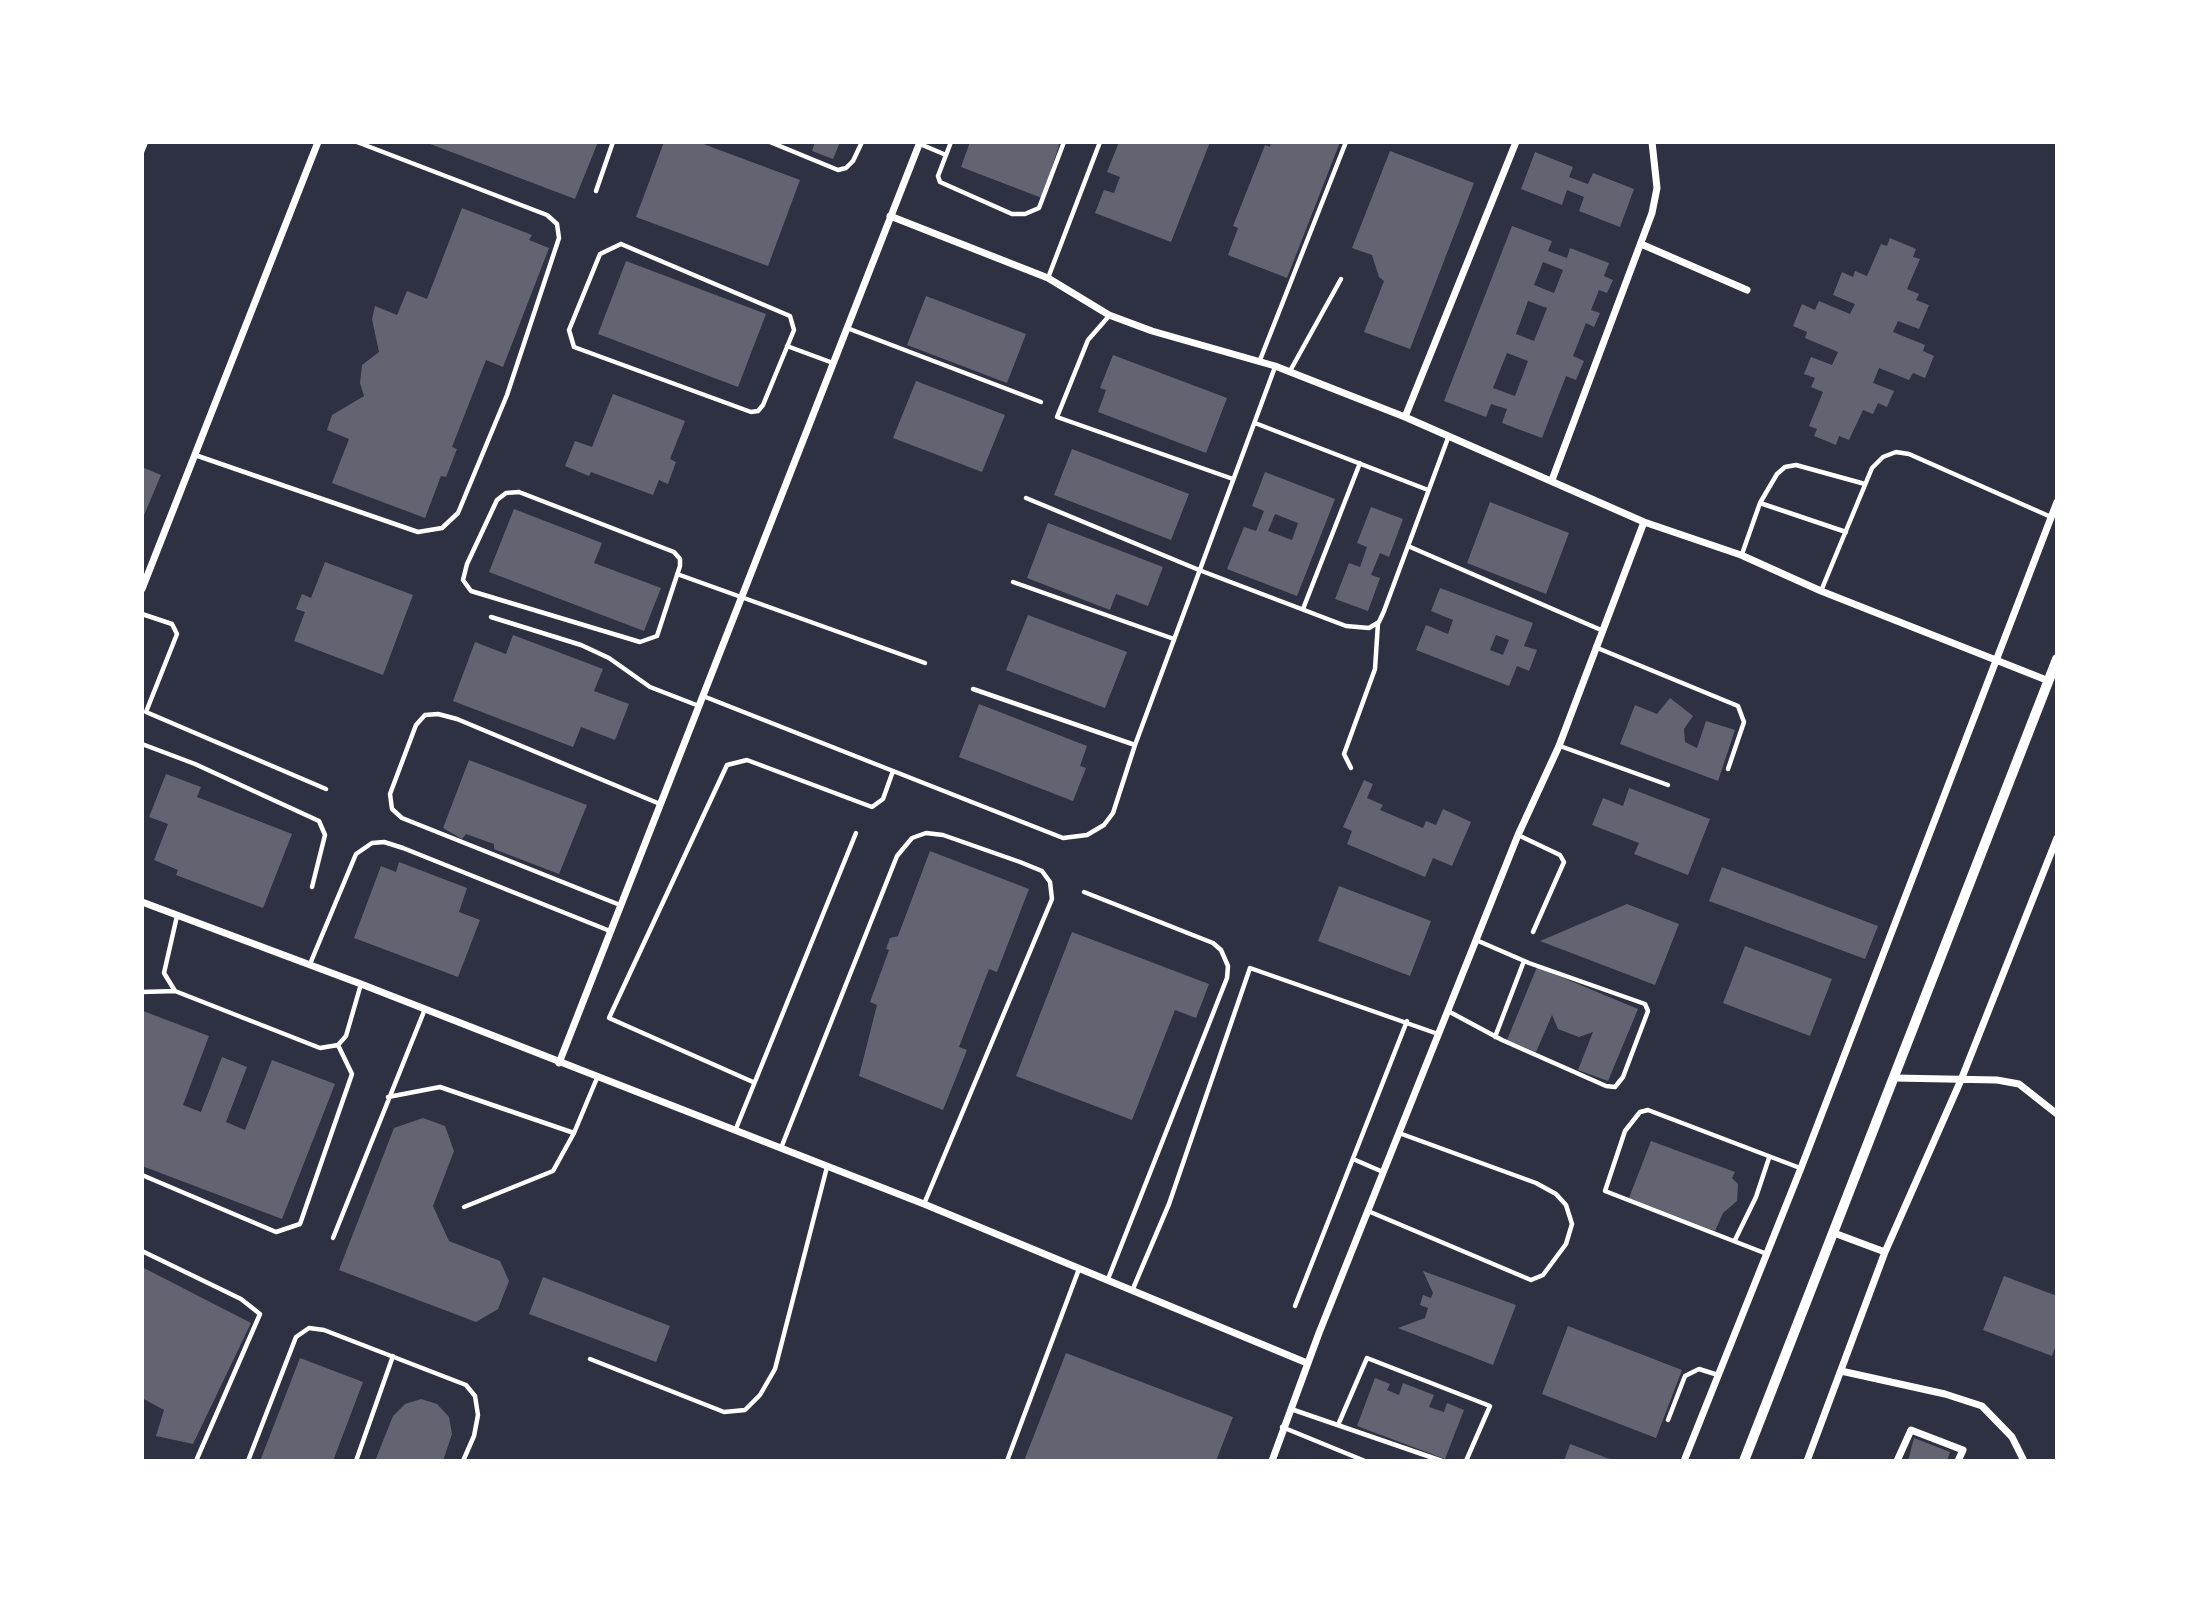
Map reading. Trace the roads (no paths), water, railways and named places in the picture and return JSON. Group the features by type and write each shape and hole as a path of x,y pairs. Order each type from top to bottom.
{"street":[{"path":"142,589 318,142"},
{"path":"1405,417 1516,142"},
{"path":"1552,480 1641,244 1657,188 1653,142"},
{"path":"559,1063 919,143"},
{"path":"890,216 1048,278 1109,315 1153,331 1275,366 1405,417 1644,522 1741,555 1821,591 2049,681"},
{"path":"1641,244 1747,290"},
{"path":"1684,1461 1801,1168 2057,502"},
{"path":"1272,1461 1307,1363 1518,835 1559,746 1594,647 1644,522"},
{"path":"1744,1461 2057,659"},
{"path":"1807,1461 1885,1252 1961,1080 2057,838"},
{"path":"142,902 310,964 924,1204 1307,1363"},
{"path":"1895,1078 2019,1084 2057,1114"},
{"path":"1834,1233 1885,1252"},
{"path":"1842,1371 1945,1394 1982,1406 2012,1437 2024,1461"},
{"path":"1897,1461 1912,1430 1963,1450 1958,1461"}],"lane":[{"path":"142,152 146,142"},
{"path":"194,455 418,532 442,528 458,513 507,395 559,238 558,224 547,215 358,142"},
{"path":"596,191 613,142"},
{"path":"770,142 838,170 846,168 853,161 862,142"},
{"path":"951,142 938,176 940,182 1012,214 1025,214 1039,208 1064,142"},
{"path":"1048,278 1100,142"},
{"path":"1259,360 1346,142"},
{"path":"919,143 946,155"},
{"path":"621,244 790,316 794,330 787,346 763,405 758,411 751,412 574,347 569,330 600,254 621,244"},
{"path":"1289,372 1341,279"},
{"path":"1109,315 1088,340 1057,417 1233,479"},
{"path":"847,328 1041,402"},
{"path":"787,346 833,363"},
{"path":"703,696 1063,838 1087,835 1104,825 1113,813 1135,745 1275,366"},
{"path":"1255,423 1428,490"},
{"path":"1351,768 1344,754 1375,669 1378,622 1448,438"},
{"path":"1821,591 1872,468 1883,457 1896,452 1909,454 2051,517"},
{"path":"1303,609 1360,463"},
{"path":"1741,555 1760,503 1777,474 1785,467 1796,466 1865,484"},
{"path":"519,492 674,552 680,559 677,574 657,636 640,642 471,591 463,580 497,500 506,493 519,492"},
{"path":"1026,498 1199,570 1356,629 1369,628 1378,622"},
{"path":"1760,503 1846,532"},
{"path":"1408,547 1601,630"},
{"path":"677,574 740,599 925,663"},
{"path":"1013,582 1174,639"},
{"path":"142,614 172,624 177,634 146,712 326,789"},
{"path":"491,617 581,645 609,658 650,687 699,706"},
{"path":"1594,647 1738,706 1744,722 1728,769"},
{"path":"973,689 1135,745"},
{"path":"620,905 402,818 392,808 390,794 416,725 425,715 438,714 457,719 661,804"},
{"path":"142,744 195,764 318,821 324,835 312,887"},
{"path":"1559,746 1668,785"},
{"path":"753,1082 609,1018 727,765 747,760 872,807 883,799 893,771"},
{"path":"735,1132 856,833"},
{"path":"780,1149 897,856 912,838 926,833 943,835 1020,862 1042,871 1050,883 1052,899 924,1204"},
{"path":"1518,835 1560,855 1564,862 1533,932"},
{"path":"310,964 356,854 372,843 384,842 403,848 610,931"},
{"path":"1084,892 1213,943 1221,950 1228,966 1227,978 1107,1280"},
{"path":"175,991 164,973 177,915"},
{"path":"1448,1011 1495,1037 1606,1086 1615,1087 1620,1083 1632,1055 1648,1011 1645,1004 1524,961 1476,940"},
{"path":"1495,1037 1524,961"},
{"path":"1132,1291 1169,1204 1250,968 1438,1034"},
{"path":"142,992 175,991 320,1048 338,1045 346,1036 361,984"},
{"path":"333,1238 425,1009"},
{"path":"1295,1307 1407,1021"},
{"path":"142,1175 276,1232 300,1224 352,1074 338,1045"},
{"path":"464,1207 553,1171 574,1133 597,1078"},
{"path":"388,1097 440,1087 574,1133"},
{"path":"1767,1254 1605,1191 1626,1131 1640,1112 1648,1110 1801,1168"},
{"path":"1368,1211 1531,1280 1544,1275 1566,1244 1572,1224 1566,1205 1556,1194 1536,1183 1399,1133"},
{"path":"1735,1240 1756,1197 1769,1158"},
{"path":"1353,1159 1383,1172"},
{"path":"590,1359 723,1412 745,1410 760,1395 775,1369 827,1167"},
{"path":"142,1251 242,1299 260,1314 196,1461"},
{"path":"1007,1461 1079,1269"},
{"path":"248,1461 296,1338 309,1328 324,1330 466,1385 475,1396 478,1415 474,1436 463,1461"},
{"path":"356,1461 393,1356"},
{"path":"1338,1425 1367,1357 1490,1406 1466,1461"},
{"path":"1668,1420 1685,1376 1699,1369 1718,1375"},
{"path":"1290,1409 1442,1461"},
{"path":"1282,1427 1366,1461"}]}
